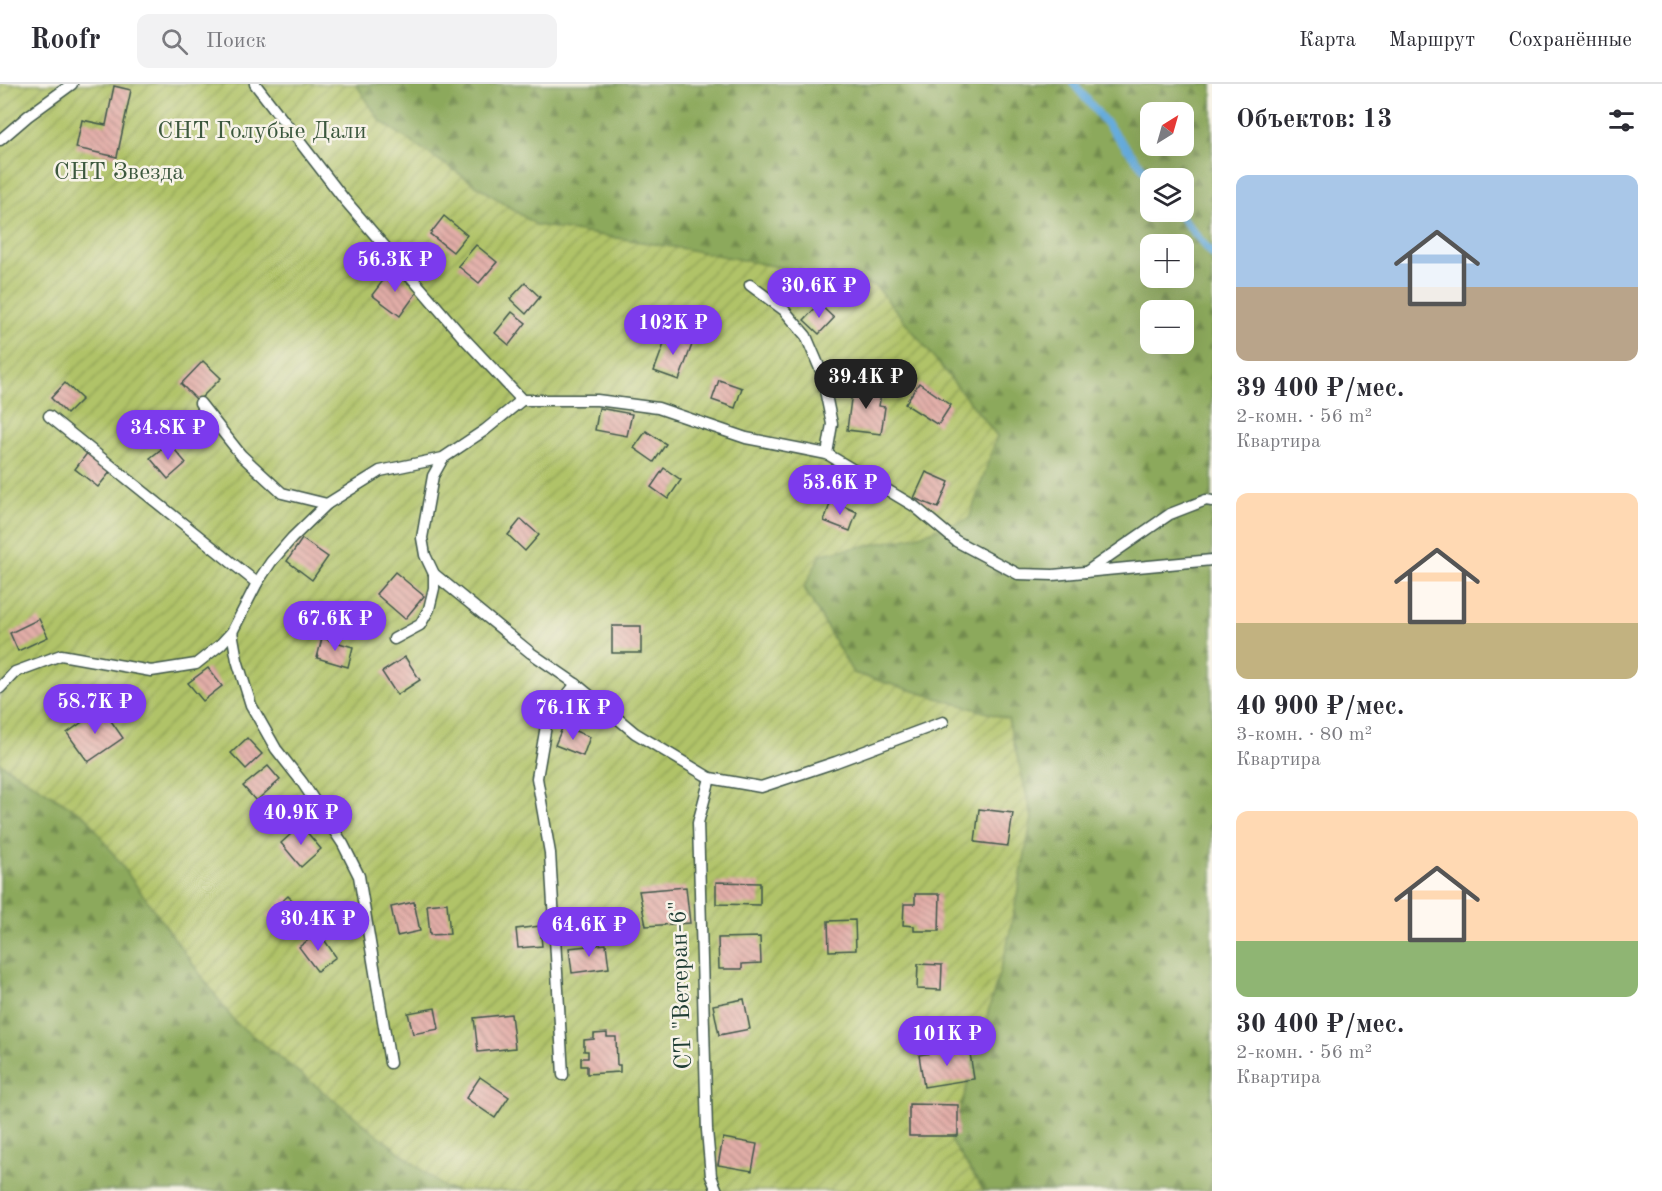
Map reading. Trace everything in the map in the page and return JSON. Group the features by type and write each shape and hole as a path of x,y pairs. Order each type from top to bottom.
{"lane":[{"path":"0,140 72,84"},
{"path":"255,84 344,199 461,335 522,400"},
{"path":"750,285 784,310 806,336 821,371 832,424 827,454"},
{"path":"0,687 15,672 61,655 151,671 196,663 220,645 232,632 257,583 271,562 327,504 380,471 443,458 485,430 522,400 597,400 658,408 746,438 827,454 914,506 956,541 1018,574 1053,575 1212,560"},
{"path":"200,403 241,455 282,493 327,504"},
{"path":"49,416 257,583"},
{"path":"394,639 420,625 429,609 434,588 434,574 425,555 422,538 433,476 443,458"},
{"path":"1086,572 1170,514 1206,500 1212,501"},
{"path":"434,574 531,653 576,684 635,733 710,778 761,787 836,762 942,722"},
{"path":"232,632 237,660 251,705 276,748 302,782 343,844 359,876 390,1063"},
{"path":"562,1075 550,853 537,778 547,720 576,684"},
{"name":"СТ \"Ветеран-6\"","path":"710,778 698,823 707,1130 711,1176 717,1191"}],"green space":[{"path":"0,84 356,84 380,121 536,225 685,249 876,286 997,436 969,519 913,537 821,554 804,588 853,673 1008,719 1032,818 1007,946 951,1141 984,1191 458,1191 445,1188 234,1021 87,817 0,763"},
{"path":"356,84 1212,84 1212,1191 984,1191 951,1141 1007,946 1032,818 1008,719 853,673 804,587 820,554 913,537 969,519 997,436 876,286 685,249 536,225 380,121"},
{"path":"0,763 87,817 234,1021 445,1188 458,1191 0,1191"}],"building":[{"path":"114,86 131,90 117,157 76,148 82,120 106,125"},
{"path":"444,216 467,235 453,252 430,234"},
{"path":"476,245 497,262 479,283 458,266"},
{"path":"391,270 418,291 400,316 372,295"},
{"path":"525,283 540,297 526,314 510,299"},
{"path":"819,304 834,318 819,334 804,320"},
{"path":"512,312 526,323 509,345 495,333"},
{"path":"668,333 693,342 679,380 654,371"},
{"path":"203,361 221,378 198,401 181,384"},
{"path":"719,380 742,388 735,408 712,400"},
{"path":"65,383 82,399 67,414 51,398"},
{"path":"919,383 951,405 938,425 905,404"},
{"path":"853,384 882,388 879,406 885,407 881,434 847,430"},
{"path":"599,408 632,414 627,436 595,430"},
{"path":"646,431 666,444 654,462 634,448"},
{"path":"169,443 186,463 168,479 150,458"},
{"path":"88,452 111,471 98,487 75,469"},
{"path":"664,468 681,480 668,499 651,487"},
{"path":"926,472 949,482 938,508 914,498"},
{"path":"831,501 857,512 850,531 824,521"},
{"path":"521,519 539,535 525,551 508,535"},
{"path":"302,539 328,557 312,580 287,561"},
{"path":"395,572 424,596 405,619 376,594"},
{"path":"39,619 48,637 18,651 10,633"},
{"path":"612,626 641,626 641,653 612,653"},
{"path":"322,638 353,647 348,667 317,658"},
{"path":"405,657 420,680 397,695 382,672"},
{"path":"208,668 222,686 203,701 188,683"},
{"path":"102,708 123,738 88,762 67,733"},
{"path":"563,726 590,737 583,756 555,745"},
{"path":"247,738 262,754 246,769 231,753"},
{"path":"268,766 280,780 256,801 243,786"},
{"path":"979,809 1013,813 1008,846 975,842"},
{"path":"301,825 321,849 301,867 281,843"},
{"path":"716,882 760,883 760,905 716,904"},
{"path":"686,887 690,923 646,926 639,891"},
{"path":"915,894 940,894 939,931 914,931 914,926 903,925 904,904 915,904"},
{"path":"288,896 303,911 281,931 267,915"},
{"path":"414,902 420,931 397,936 391,907"},
{"path":"447,903 450,934 430,935 427,905"},
{"path":"855,920 856,950 829,951 828,921"},
{"path":"540,926 542,946 518,948 516,929"},
{"path":"319,932 336,957 317,971 299,947"},
{"path":"760,937 761,963 742,964 742,969 719,969 718,938"},
{"path":"606,944 609,968 572,973 569,948"},
{"path":"918,964 942,965 941,990 917,989"},
{"path":"744,999 750,1029 719,1035 713,1005"},
{"path":"435,1008 439,1029 413,1034 408,1013"},
{"path":"511,1014 515,1048 478,1052 474,1018"},
{"path":"607,1033 607,1037 616,1037 617,1065 620,1065 620,1072 587,1074 587,1066 581,1066 581,1058 588,1058 588,1051 584,1051 584,1040 594,1039 594,1034"},
{"path":"969,1047 974,1079 924,1087 919,1055"},
{"path":"480,1077 509,1097 495,1118 466,1098"},
{"path":"909,1104 958,1105 958,1136 909,1136"},
{"path":"723,1138 757,1144 752,1171 718,1165"}],"waterway":[{"path":"1074,84 1143,168"},
{"path":"1185,222 1212,254"}],"park label":[{"name":"СНТ Голубые Дали","path":"262,132"},
{"name":"СНТ Звезда","path":"119,173"}]}
